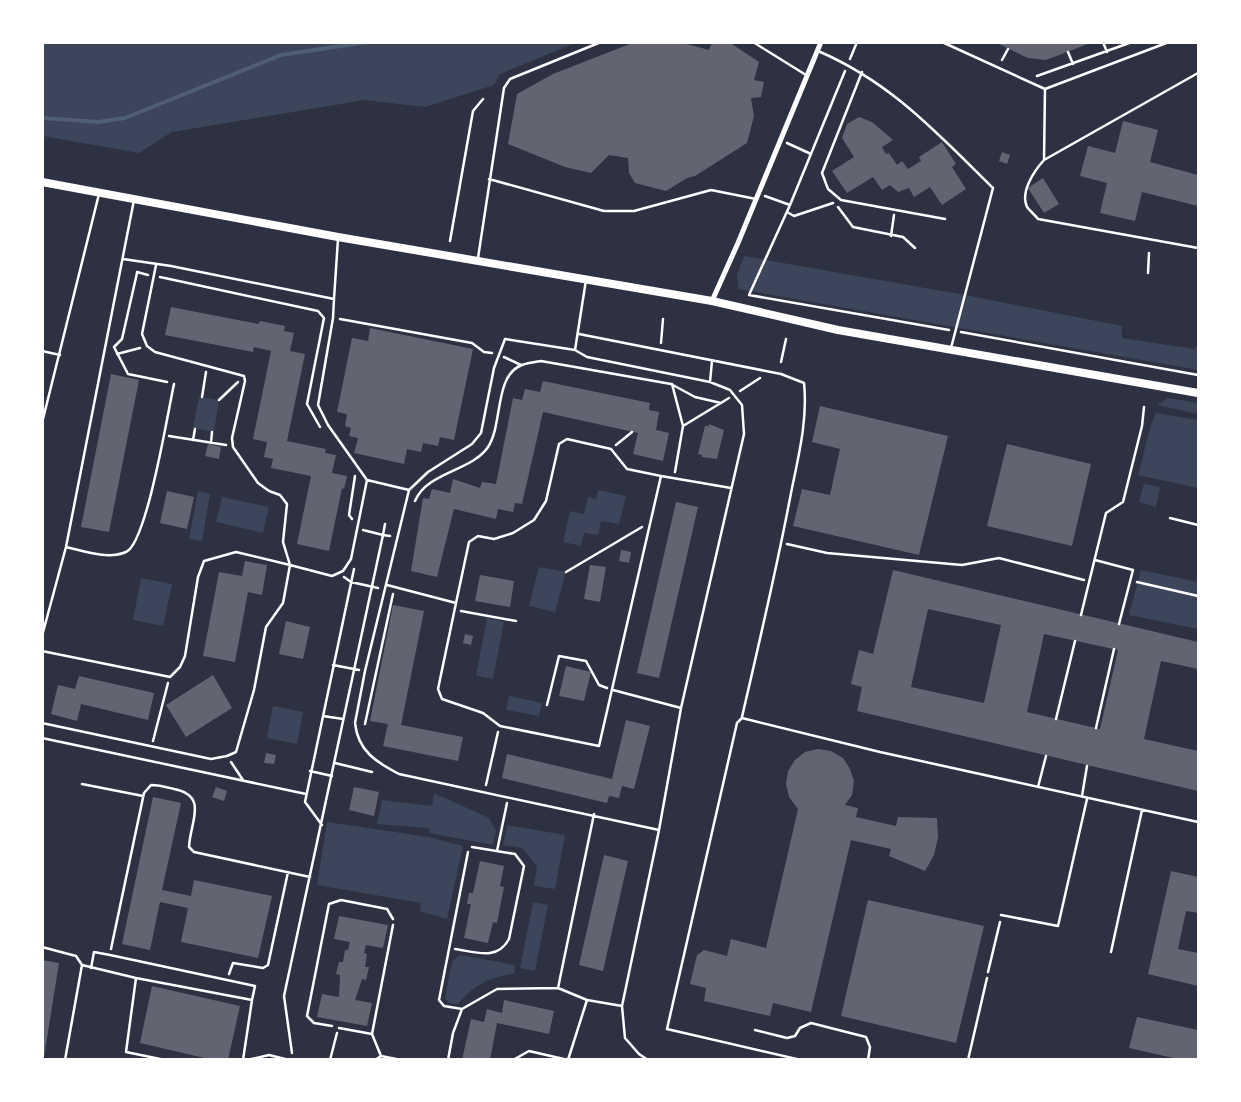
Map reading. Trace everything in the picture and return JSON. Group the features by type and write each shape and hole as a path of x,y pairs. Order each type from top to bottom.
{"main road":[{"path":"42,182 338,237 586,278 712,301 838,330 1198,393"}],"street":[{"path":"712,301 821,42"}],"lane":[{"path":"477,260 504,88 510,79 601,42"},
{"path":"753,42 807,76"},
{"path":"942,42 1045,89 1169,42"},
{"path":"818,50 862,72 904,102 993,188 951,349"},
{"path":"862,72 822,173 828,189 841,200 946,219"},
{"path":"1198,73 1044,160 1035,170 1025,193 1027,206 1038,219 1198,248"},
{"path":"1044,160 1045,89"},
{"path":"450,240 473,111 483,99"},
{"path":"489,179 604,212 634,211 712,190 757,196"},
{"path":"42,423 99,193"},
{"path":"42,636 66,547 134,199"},
{"path":"338,237 333,318 318,405 328,425 367,480 409,490"},
{"path":"123,259 171,266 334,300"},
{"path":"42,723 211,759 228,756 236,752 254,690 266,627 283,603 290,565 283,542 287,504 280,495 269,491 258,483 233,447 232,438 245,381 244,376 155,352 147,346 142,334 156,265"},
{"path":"575,350 579,334 586,278"},
{"path":"579,334 781,374 804,384 806,398 800,447 782,543 742,718 737,723 667,1029 801,1060"},
{"path":"648,1060 639,1054 625,1038 622,1006 660,830 681,708 744,434 742,405 730,390 710,382 587,356 575,350 505,339 497,355 481,433 472,444 428,472 409,490 365,671 355,723 361,745 375,761 399,774 594,814 660,830"},
{"path":"42,352 60,355"},
{"path":"710,382 712,360"},
{"path":"66,547 110,556 128,552 138,540 148,505 174,384"},
{"path":"1081,616 1106,513 1123,502 1142,426 1144,407"},
{"path":"661,476 599,746 500,726 483,713 442,699 438,689 469,542 478,536 494,539 513,533 534,520 546,501 559,444 567,439 611,449 627,469 731,488"},
{"path":"42,651 170,677 180,667 185,656 198,577 204,561 236,552 332,576 338,574 343,571 352,559 367,480"},
{"path":"1170,518 1198,525"},
{"path":"1095,560 1133,570 1119,624"},
{"path":"387,584 456,603"},
{"path":"1056,719 1075,641"},
{"path":"1096,728 1114,649"},
{"path":"613,690 681,708"},
{"path":"742,718 1198,822"},
{"path":"1038,787 1046,756"},
{"path":"1082,797 1087,766"},
{"path":"1001,915 1058,926 1087,798"},
{"path":"1111,952 1142,810"},
{"path":"558,988 594,814"},
{"path":"462,1010 444,1006 439,1000 468,852"},
{"path":"381,1056 372,1034 393,925"},
{"path":"42,947 76,956 82,965 91,968 252,1000"},
{"path":"91,968 94,952 255,986 243,1060"},
{"path":"65,1060 82,965"},
{"path":"136,978 126,1052 165,1060"},
{"path":"968,1060 987,978"},
{"path":"448,1060 454,1033 462,1010 497,989 558,988 587,1000 622,1006"},
{"path":"513,1060 529,1052 568,1060 587,1000"},
{"path":"755,1030 786,1038 795,1036 800,1028 811,1023 866,1037 870,1047 868,1060"},
{"path":"339,1028 372,1034"},
{"path":"247,1060 269,1055 291,1060"},
{"path":"375,1060 381,1056 401,1060"}],"path":[{"path":"857,42 790,205 749,295 1198,375"},
{"path":"1103,42 1107,52"},
{"path":"1032,74 1039,77 1132,42"},
{"path":"1002,60 1008,49"},
{"path":"1068,52 1072,64"},
{"path":"994,56 1010,64"},
{"path":"780,141 811,154"},
{"path":"757,196 790,205"},
{"path":"787,212 794,216 834,202 853,227 890,236 903,237 915,248"},
{"path":"890,236 893,222"},
{"path":"1148,273 1149,253"},
{"path":"138,262 122,339 114,347 128,374 174,384"},
{"path":"137,272 318,311"},
{"path":"324,318 472,343 484,352 510,358 521,365"},
{"path":"661,341 663,319"},
{"path":"781,362 786,338"},
{"path":"117,354 147,346"},
{"path":"414,503 418,495 430,484 484,453 491,443 507,375 521,365 541,361 671,384 695,397 721,403"},
{"path":"202,397 207,365"},
{"path":"668,372 683,426 674,478"},
{"path":"683,426 769,372"},
{"path":"219,400 244,376"},
{"path":"193,440 195,429"},
{"path":"211,443 212,432"},
{"path":"611,449 632,432"},
{"path":"163,434 233,447"},
{"path":"566,572 650,522"},
{"path":"360,539 363,524"},
{"path":"291,1060 284,996 322,825 384,524"},
{"path":"362,530 397,537"},
{"path":"782,543 827,553 962,565 999,558 1090,581"},
{"path":"322,825 305,802 306,794 355,565"},
{"path":"338,574 351,582 385,590"},
{"path":"1130,581 1198,596"},
{"path":"365,724 395,587"},
{"path":"455,610 516,621"},
{"path":"547,705 559,656 586,661 599,685 613,690"},
{"path":"333,665 376,674"},
{"path":"152,746 170,677"},
{"path":"322,716 344,719 355,723"},
{"path":"485,791 500,726"},
{"path":"42,738 306,794"},
{"path":"228,756 243,781"},
{"path":"335,763 372,772"},
{"path":"310,771 332,776"},
{"path":"82,784 143,796"},
{"path":"110,955 143,796 145,790 151,785 186,791 193,798 195,811 189,847 194,852 310,877"},
{"path":"497,851 508,796"},
{"path":"449,947 488,955 499,952 509,939 524,866 515,854 476,847 468,852"},
{"path":"228,980 233,963 263,968 268,965 288,872"},
{"path":"330,1060 339,1028 314,1023 307,1016 329,904 335,900 342,900 387,909 391,913 393,925"},
{"path":"987,978 1001,915"}],"shaded area":[{"path":"42,43 575,43 500,74 494,85 425,107 365,100 172,132 139,153 43,136"},
{"path":"744,256 965,295 1122,326 1122,338 1194,349 1198,345 1198,370 738,289 737,274"},
{"path":"199,397 219,400 214,432 193,428"},
{"path":"1168,398 1198,403 1198,414 1157,405"},
{"path":"1156,413 1198,420 1198,488 1138,475 1150,428"},
{"path":"1144,484 1160,487 1156,507 1139,502"},
{"path":"598,490 626,496 619,524 601,521 598,535 584,533 581,546 563,542 570,511 584,514 588,497 596,499"},
{"path":"198,491 210,494 202,541 189,539"},
{"path":"222,497 269,507 263,533 216,522"},
{"path":"539,567 566,572 555,612 529,606"},
{"path":"1141,570 1198,582 1198,629 1129,615"},
{"path":"141,578 172,584 163,626 133,620"},
{"path":"487,618 504,622 493,679 476,676"},
{"path":"509,696 542,703 539,716 506,710"},
{"path":"273,706 303,712 297,744 267,738"},
{"path":"434,793 489,818 496,831 493,845 429,833 429,828 377,824 382,800 432,806"},
{"path":"327,822 429,837 463,846 447,919 420,911 421,903 317,885"},
{"path":"507,825 565,835 555,889 534,886 537,866 522,848 503,845"},
{"path":"533,902 548,905 535,971 520,968"},
{"path":"460,955 515,965 514,974 498,977 483,983 469,992 458,1004 449,1003 445,998 452,962"}],"building":[{"path":"635,42 680,42 709,50 712,42 729,42 759,62 754,80 764,82 761,97 751,98 754,116 747,143 695,176 687,178 666,191 635,183 629,173 628,158 609,155 591,173 565,167 508,144 517,94 553,74"},
{"path":"995,42 1093,42 1046,60 1028,58"},
{"path":"859,117 872,122 893,140 882,147 886,154 889,153 897,165 902,161 908,169 921,161 919,157 942,142 956,164 952,167 966,189 942,205 930,187 914,197 909,188 898,192 890,185 882,190 873,177 847,193 832,171 854,157 842,138 847,124"},
{"path":"1123,121 1158,130 1150,162 1198,175 1198,206 1142,192 1135,221 1100,213 1107,183 1080,176 1088,146 1115,153"},
{"path":"1002,152 1010,155 1007,164 999,161"},
{"path":"1043,178 1059,204 1044,213 1028,188"},
{"path":"171,307 258,324 260,321 285,326 284,331 294,333 290,351 305,354 287,441 326,449 325,453 336,455 332,473 347,476 344,489 342,488 329,551 297,544 311,476 271,468 273,459 264,457 267,442 253,439 271,351 254,347 253,352 165,335"},
{"path":"370,328 473,349 454,440 440,437 438,446 423,443 421,452 407,449 404,464 354,453 358,438 349,436 351,428 345,426 347,414 337,412 352,338 368,341"},
{"path":"111,374 139,380 109,532 81,527"},
{"path":"543,381 650,403 649,410 659,412 656,430 669,433 663,461 633,454 638,433 543,412 522,504 515,503 513,512 498,509 496,519 454,509 437,577 411,571 423,498 429,499 432,489 450,493 453,479 480,488 482,482 496,484 513,398 522,400 525,389 540,392"},
{"path":"820,406 948,436 919,555 793,526 802,489 830,495 840,449 812,442"},
{"path":"709,424 724,430 717,459 702,457 702,455 698,454 705,426 709,426"},
{"path":"208,444 221,447 219,459 205,456"},
{"path":"1007,444 1091,464 1072,546 987,526"},
{"path":"167,491 194,497 187,529 160,523"},
{"path":"676,502 698,507 659,678 637,673"},
{"path":"621,550 631,552 629,563 619,561"},
{"path":"245,561 267,565 262,595 248,592 235,662 203,656 219,572 242,576"},
{"path":"590,565 606,567 600,602 584,599"},
{"path":"893,570 1198,642 1198,669 1161,661 1144,739 1198,751 1198,791 857,711 862,687 851,684 859,650 873,654","holes":["928,609 1001,625 984,703 911,687","1044,634 1118,650 1100,729 1027,712"]},
{"path":"480,575 514,581 510,607 475,601"},
{"path":"393,605 424,611 401,725 463,737 458,761 383,746 388,724 370,721"},
{"path":"286,621 310,627 303,659 279,654"},
{"path":"465,634 473,636 471,645 463,643"},
{"path":"566,666 591,672 584,701 559,696"},
{"path":"213,675 232,708 186,737 166,705"},
{"path":"79,676 154,693 148,720 81,704 77,721 51,714 58,685 75,689"},
{"path":"626,720 650,726 634,789 622,786 619,798 609,796 607,803 502,778 507,754 612,779"},
{"path":"818,749 831,751 843,758 850,769 854,781 852,795 845,805 858,808 856,817 896,826 898,817 937,818 938,837 934,855 925,871 889,856 891,849 851,840 811,1012 773,1003 770,1016 704,1001 706,988 690,984 697,955 704,950 727,956 731,939 766,948 798,809 789,797 786,784 788,771 795,760 805,752"},
{"path":"266,753 276,755 274,764 264,763"},
{"path":"216,787 227,791 224,801 212,797"},
{"path":"354,787 379,792 374,816 349,810"},
{"path":"153,797 181,803 162,890 191,896 194,880 272,896 258,958 181,942 188,908 160,902 150,950 122,944"},
{"path":"604,855 628,861 603,971 579,965"},
{"path":"480,861 504,866 500,886 504,887 497,923 493,922 488,943 464,938 471,904 467,904 469,893 473,893"},
{"path":"1171,871 1198,877 1198,913 1186,911 1178,949 1198,953 1198,986 1148,974"},
{"path":"868,900 984,926 956,1043 841,1016"},
{"path":"339,916 388,925 383,948 366,945 364,953 367,954 365,967 369,967 366,980 362,979 355,1000 372,1003 367,1026 317,1017 322,994 339,997 340,975 336,974 339,962 343,962 345,950 348,950 350,942 334,939"},
{"path":"42,960 59,963 44,1057 42,1057"},
{"path":"152,986 240,1006 228,1060 213,1060 140,1043"},
{"path":"504,1000 554,1011 549,1034 497,1023 490,1060 462,1060 471,1019 484,1022 487,1009 502,1013"},
{"path":"1137,1017 1198,1030 1198,1060 1182,1060 1129,1048"}],"waterway":[{"path":"42,118 98,122 125,118 281,55 367,42"}]}
